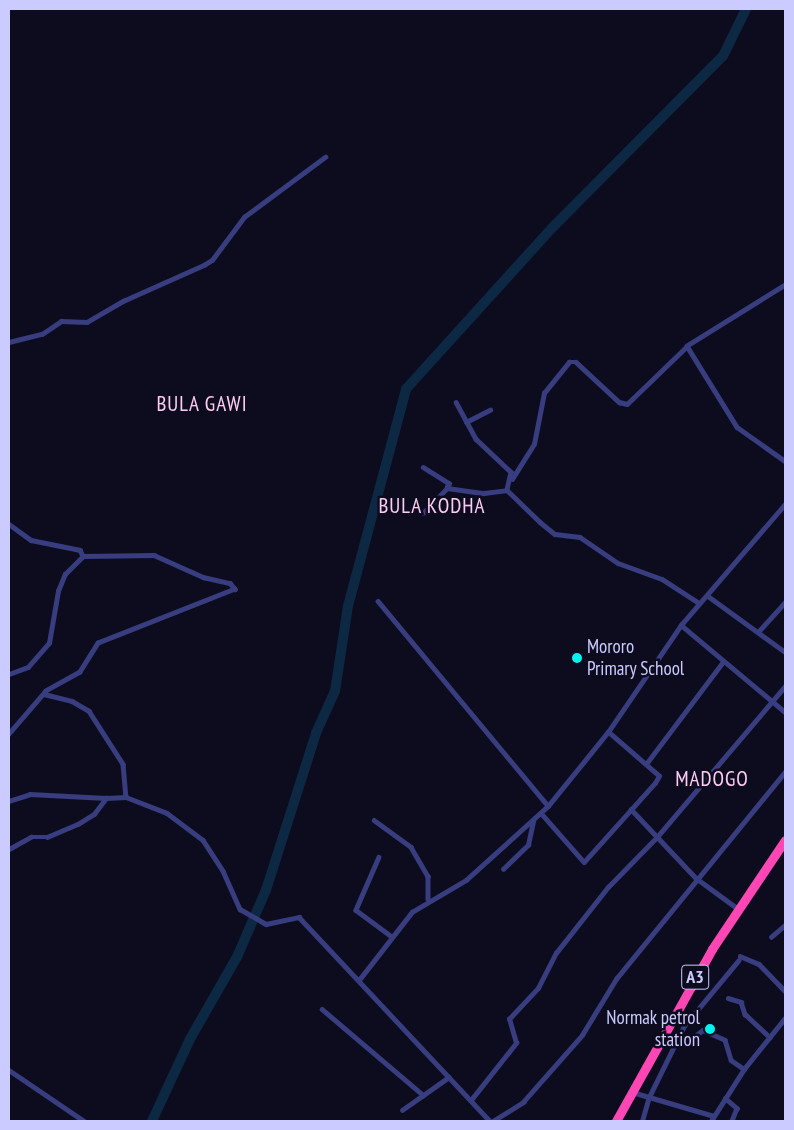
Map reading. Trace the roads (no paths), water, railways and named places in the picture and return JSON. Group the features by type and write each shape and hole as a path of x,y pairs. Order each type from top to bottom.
{"highway":[{"name":"A3","path":"616,1121 737,908 785,840"}],"street":[{"path":"9,342 42,334 61,321 88,322 123,301 204,265 212,260 244,217 325,157"},
{"path":"507,490 534,444 544,393 569,362 576,362 619,402 627,404 687,346 785,285"},
{"path":"687,346 737,426 785,462"},
{"path":"456,402 476,439 507,467 512,480"},
{"path":"466,422 490,410"},
{"path":"423,468 449,483 447,488 423,513"},
{"path":"447,488 484,493 507,490 555,534 580,537 618,563 662,579 699,603"},
{"path":"359,980 391,936 428,899 466,880 548,806 608,732 681,625 699,603 708,596 785,504"},
{"path":"9,524 31,540 80,550 83,556"},
{"path":"9,674 28,667 49,643 58,591 65,574 83,556 154,555 203,577 230,583 235,589 98,643 80,672 44,694 9,734"},
{"path":"708,596 759,631 785,652"},
{"path":"378,601 548,806"},
{"path":"759,631 785,602"},
{"path":"681,625 785,712"},
{"path":"646,764 723,662"},
{"path":"471,1100 516,1043 509,1019 516,1009 538,988 540,978 556,953 608,887 657,837 785,686"},
{"path":"44,694 72,701 89,711 123,764 126,797"},
{"path":"541,813 584,862 659,776 608,732"},
{"path":"9,802 30,794 106,798 126,797 168,813 202,840 223,871 240,909 266,924 299,917 491,1121 523,1102 582,1035 600,1000 696,878 785,772"},
{"path":"9,849 31,837 47,837 78,824 94,814 106,798"},
{"path":"631,809 696,878 737,908"},
{"path":"374,820 411,847 428,876 428,899"},
{"path":"503,869 528,845 533,821"},
{"path":"379,857 356,910 391,936"},
{"path":"771,937 785,925"},
{"path":"642,1121 649,1098 674,1043 700,1004 739,958 759,964 785,991"},
{"path":"728,998 741,1002 745,1014 770,1036"},
{"path":"322,1009 423,1095"},
{"path":"711,1121 744,1068 785,1018"},
{"path":"674,1043 690,1040 703,1030 725,1040 731,1060 744,1068"},
{"path":"9,1070 84,1121"},
{"path":"402,1110 449,1077"},
{"path":"632,1092 714,1116"},
{"path":"725,1098 737,1108 732,1121"}],"waterway":[{"path":"152,1121 190,1039 237,957 266,890 316,733 335,691 348,606 406,389 553,227 723,56 746,9"}],"place":[{"name":"Mororo Primary School","path":"577,658"},
{"name":"Normak petrol station","path":"710,1029"}],"district":[{"name":"BULA GAWI","path":"202,404"},
{"name":"BULA KODHA","path":"432,506"},
{"name":"MADOGO","path":"712,779"}]}
